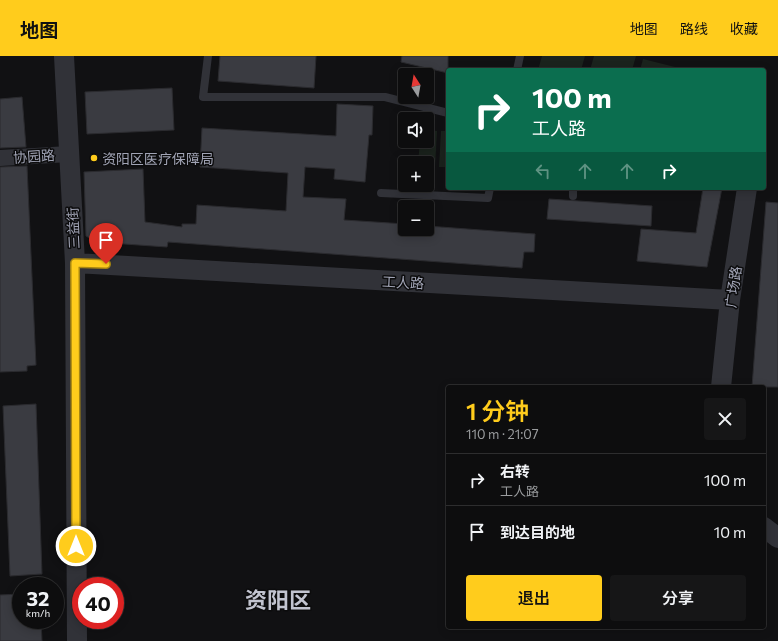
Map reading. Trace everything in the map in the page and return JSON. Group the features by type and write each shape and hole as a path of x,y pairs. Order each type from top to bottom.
{"street":[{"name":"三益街","path":"64,56 75,263 77,641"},
{"name":"协园路","path":"0,158 69,154"},
{"name":"广场路","path":"721,385 730,300 747,190"},
{"name":"工人路","path":"75,263 730,300"},
{"path":"766,528 778,538"}],"lane":[{"path":"208,56 203,97 385,98 446,113"},
{"path":"517,68 520,56"},
{"path":"381,193 488,198 490,190"}],"shaded area":[{"path":"542,56 585,56 582,68 539,68"},
{"path":"594,56 636,56 633,68 591,68"},
{"path":"643,59 679,68 641,68"},
{"path":"434,131 437,131 435,167 434,156 419,156 419,148 434,148"},
{"path":"441,131 446,131 446,167 439,167"}],"building":[{"path":"220,56 316,56 314,88 218,81"},
{"path":"402,56 448,56 448,68 446,68 446,73 434,70 434,68 427,68 401,62"},
{"path":"172,88 174,130 87,134 85,92"},
{"path":"22,97 26,147 0,148 0,99"},
{"path":"337,104 373,106 372,135 369,135 365,182 334,179 335,169 305,167 303,197 346,199 344,220 398,224 398,236 434,236 434,227 535,234 534,252 524,252 522,268 168,242 167,247 96,242 86,236 84,172 143,169 145,222 182,227 182,224 196,224 197,205 286,211 288,173 200,167 202,128 336,136"},
{"path":"27,166 36,365 27,366 27,371 0,372 0,167"},
{"path":"703,190 722,190 707,267 637,261 641,229 696,233"},
{"path":"549,199 652,206 651,226 547,219"},
{"path":"766,202 778,203 778,387 752,385"},
{"path":"36,404 42,574 10,576 3,406"},
{"path":"12,594 12,629 41,629 42,641 0,641 0,595"}],"place":[{"name":"资阳区医疗保障局","path":"94,158"}],"district":[{"name":"资阳区","path":"278,599"}],"route":[{"path":"76,546 75,263 106,264"}]}
